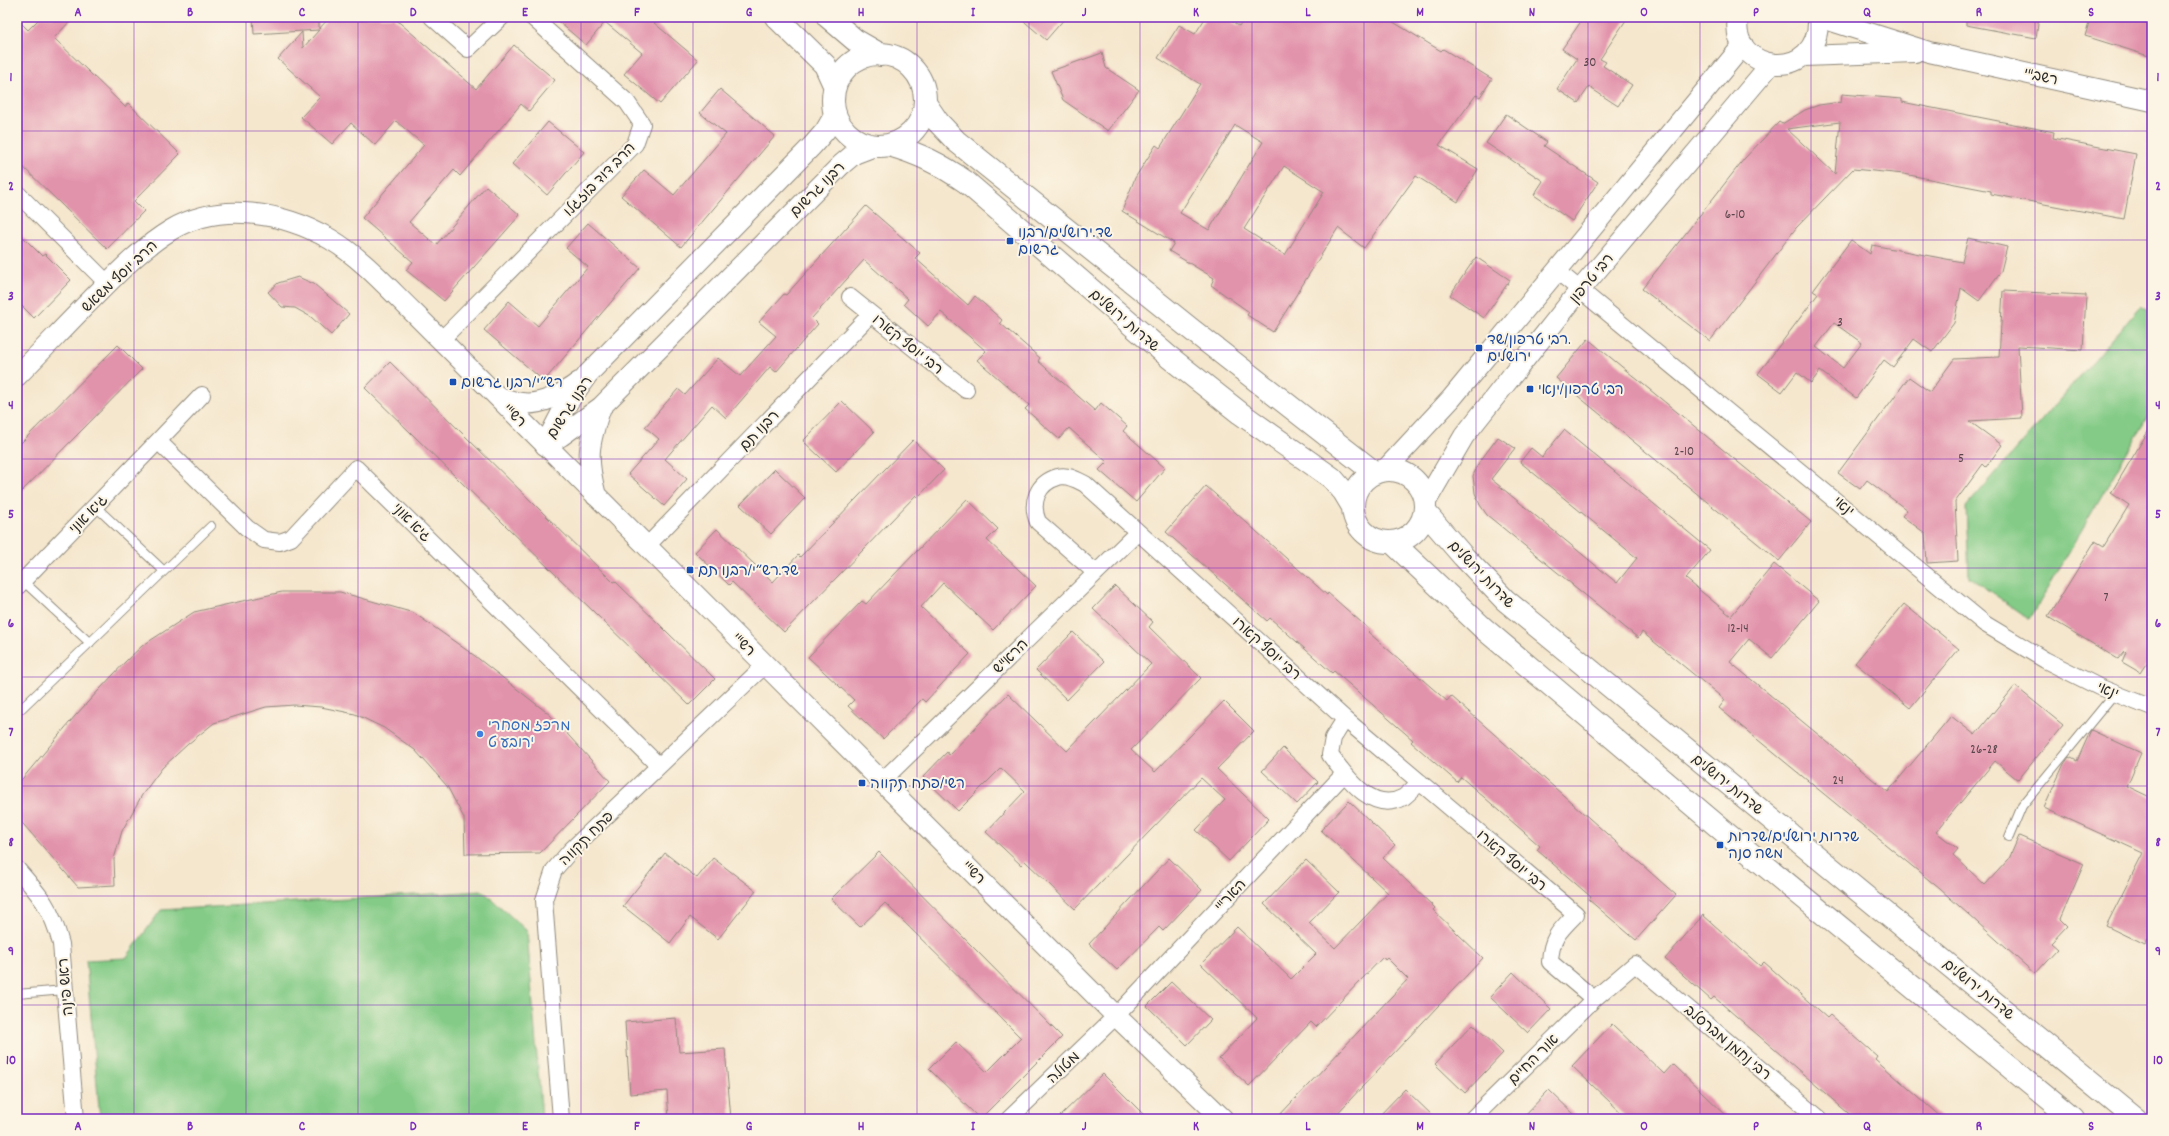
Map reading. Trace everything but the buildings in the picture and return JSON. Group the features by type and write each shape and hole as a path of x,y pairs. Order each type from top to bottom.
{"main road":[{"path":"776,17 825,65 835,87"},
{"path":"828,17 855,40 881,55 898,59 913,70 920,80 925,103 923,115 918,125 910,134 900,141 882,146 864,144 846,132 835,114 833,100 835,87 843,71 852,63 863,57 881,55"},
{"path":"925,103 938,122 956,141 1192,330 1379,472 1403,473 1412,478 1419,485 1425,507 1417,529 1410,536 1392,542 1376,540 1368,536 1357,523 1353,507 1354,496 1359,487 1379,472"},
{"name":"שדרות ירושלים","path":"882,146 918,153 941,164 966,182 1169,357 1240,413 1332,478 1353,507"},
{"name":"שדרות ירושלים","path":"1425,507 1463,556 1505,600 2136,1119"},
{"path":"1392,542 1483,628 1740,845 2073,1119"}],"street":[{"path":"432,17 468,49 502,17"},
{"name":"הרב דוד בוזגלו","path":"441,340 635,144 642,124 627,102 532,17"},
{"path":"1738,17 1739,34 1743,45 1755,57 1771,64 1783,65 1794,62 1804,56 1816,38 1818,17"},
{"name":"רשב\"י","path":"1818,17 1929,52 2152,101"},
{"name":"רבי טרפון","path":"1379,472 1451,399 1743,45"},
{"name":"רשב\"י","path":"1804,56 1929,52"},
{"name":"רבי טרפון","path":"1425,507 1464,436 1580,290 1771,64"},
{"name":"רבנו גרשום","path":"545,445 564,408 588,374 812,146 825,131 835,114"},
{"name":"רבנו גרשום","path":"545,445 561,436 601,407 841,165 854,154 882,146"},
{"path":"17,193 107,283"},
{"name":"רש\"י","path":"241,212 271,216 294,223 330,239 359,260 441,340 646,547 883,780 1116,1016 1222,1119"},
{"name":"הרב יוסף משאש","path":"17,376 107,283 137,255 172,230 200,218 241,212"},
{"name":"ינאי","path":"1556,270 1985,624 2045,660 2115,693 2152,708"},
{"name":"רבי יוסף קארו","path":"850,297 966,390"},
{"name":"רבנו תם","path":"646,547 871,314"},
{"path":"496,396 522,404 538,402 566,392 588,374"},
{"name":"גיא אוני","path":"20,584 202,395"},
{"path":"596,497 590,471 589,445 601,407"},
{"name":"גיא אוני","path":"158,441 247,528 264,540 280,542 291,538 356,468 659,766"},
{"name":"רבי יוסף קארו","path":"1096,573 1038,522 1034,513 1034,503 1039,488 1058,477 1073,478 1085,484 1345,719 1576,914 1559,931 1551,947 1550,962 1594,999"},
{"name":"הרא\"ש","path":"883,780 1138,532"},
{"name":"פתח תקווה","path":"561,1119 544,900 554,870 571,850 765,665"},
{"path":"1345,719 1333,738 1330,755 1344,774 1360,791 1385,802 1403,797 1420,782"},
{"name":"האר\"י","path":"1116,1016 1344,774"},
{"name":"ראש פינה","path":"17,869 47,905 56,925 61,944 76,1119"},
{"name":"אור החיים","path":"1472,1119 1594,999 1635,964"},
{"name":"רבי נחמן מברסלב","path":"1635,964 1820,1119"},
{"name":"מטולה","path":"1009,1119 1116,1016"}],"lane":[{"path":"95,506 164,571"},
{"path":"17,709 22,708 211,526"},
{"path":"20,584 90,643"},
{"path":"2009,837 2022,806 2115,693"},
{"path":"17,994 65,990"}],"green space":[{"path":"2141,306 2152,313 2152,409 2030,619 1969,577 1966,507"},
{"path":"483,891 527,931 542,1119 100,1119 86,960 126,958 161,910"}],"place":[{"name":"שד.ירושלים/רבנו גרשום","path":"1010,241"},
{"name":"רבי טרפון/שד. ירושלים","path":"1479,348"},
{"name":"רש״י/רבנו גרשום","path":"453,382"},
{"name":"רבי טרפון/ינאי","path":"1530,389"},
{"name":"שד.רש״י/רבנו תם","path":"690,570"},
{"name":"מרכז מסחרי רובע ט'","path":"480,734"},
{"name":"רשי/פתח תקווה","path":"862,783"},
{"name":"שדרות ירושלים/שדרות משה סנה","path":"1720,845"}]}
